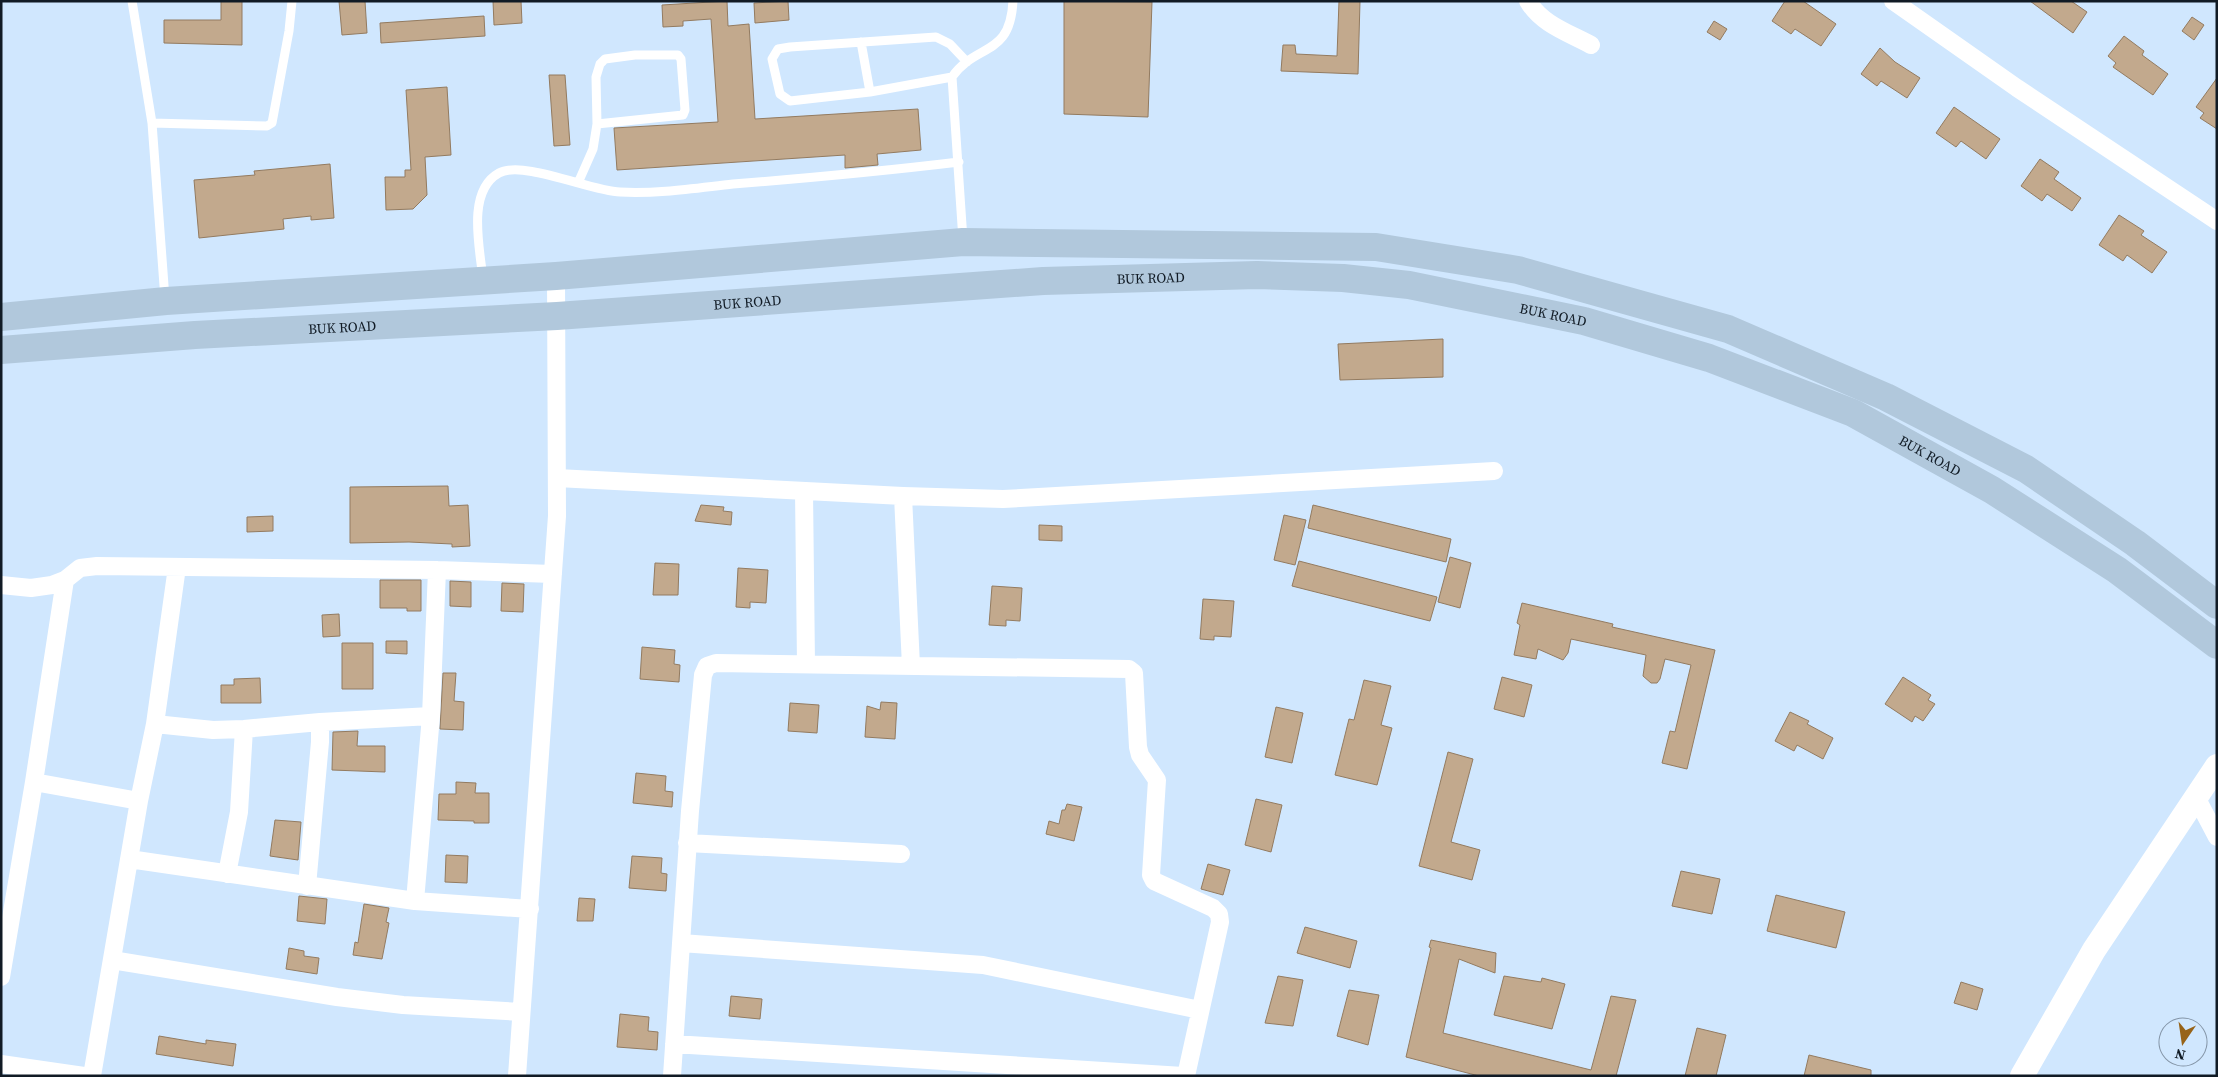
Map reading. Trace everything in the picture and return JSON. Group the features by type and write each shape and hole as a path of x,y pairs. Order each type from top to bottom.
{"main road":[{"path":"1,317 166,301 483,282 963,242 1376,247 1518,270 1728,329 1886,397 2026,469 2135,543 2217,606"},
{"name":"BUK ROAD","path":"1,350 195,335 557,316 1043,281 1257,274 1343,278 1409,285 1584,321 1710,358 1853,413 1992,490 2117,570 2217,645"}],"street":[{"path":"1528,1 1534,11 1544,19 1591,45"},
{"path":"1894,1 2017,88 2217,222"},
{"path":"517,1076 557,516 556,276"},
{"path":"557,478 903,496 1003,499 1494,471"},
{"path":"804,491 806,664"},
{"path":"903,496 912,666"},
{"path":"1,585 32,588 52,585 65,580 80,568 97,566 437,570 553,574"},
{"path":"92,1076 139,801 155,724 177,566"},
{"path":"414,901 431,716 437,570"},
{"path":"1,978 65,580"},
{"path":"672,1076 674,1044 688,843 703,675 707,666 716,663 1129,669 1134,673 1138,747 1140,755 1157,780 1151,875 1154,881 1213,908 1219,914 1220,922 1184,1076 674,1044"},
{"path":"155,724 213,730 431,716"},
{"path":"307,886 320,742 320,722"},
{"path":"227,874 239,812 244,729"},
{"path":"2022,1076 2094,950 2217,766"},
{"path":"34,782 139,801"},
{"path":"2196,796 2217,837"},
{"path":"688,843 901,854"},
{"path":"129,859 414,901 530,909"},
{"path":"681,943 983,965 1200,1010"},
{"path":"112,960 337,998 403,1005 521,1012"},
{"path":"1,1064 84,1076"}],"lane":[{"path":"132,1 152,123 166,301"},
{"path":"152,123 267,126 272,123 286,50 292,1"},
{"path":"967,62 950,44 936,37 778,49 772,59 780,94 790,101 870,92 952,77 967,62 999,43 1006,33 1013,1"},
{"path":"861,42 870,92"},
{"path":"578,183 593,148 597,124 596,77 600,64 605,59 635,55 678,55 685,110 683,115 597,124"},
{"path":"952,77 963,242"},
{"path":"483,282 477,214 482,190 499,173 519,169 612,192 649,193 860,174 959,162"}],"building":[{"path":"221,1 242,1 242,45 164,43 164,20 221,20"},
{"path":"339,1 365,1 367,33 342,35"},
{"path":"493,1 521,1 522,23 494,25"},
{"path":"727,1 728,26 749,24 755,119 918,109 921,150 877,154 878,165 845,168 845,155 617,170 614,128 718,122 711,19 683,21 683,26 663,27 662,5"},
{"path":"788,1 789,20 755,23 754,3"},
{"path":"1064,1 1152,2 1148,117 1064,114"},
{"path":"1339,1 1360,1 1358,74 1281,71 1283,45 1295,45 1296,54 1337,56"},
{"path":"1785,1 1803,1 1836,24 1821,46 1795,29 1791,34 1772,21"},
{"path":"2030,1 2071,1 2087,12 2073,33"},
{"path":"484,16 485,36 381,43 380,23"},
{"path":"2192,17 2204,25 2194,40 2182,31"},
{"path":"1714,21 1727,29 1720,40 1707,32"},
{"path":"2124,36 2144,51 2142,55 2168,74 2153,95 2113,67 2116,63 2108,56"},
{"path":"1880,48 1895,62 1920,78 1907,98 1881,81 1877,86 1861,74"},
{"path":"549,75 565,75 570,145 554,146"},
{"path":"2217,78 2217,129 2200,118 2204,113 2196,107"},
{"path":"447,87 451,155 425,157 427,195 413,209 386,210 385,177 405,177 405,170 411,170 406,90"},
{"path":"1954,107 2000,139 1986,159 1961,141 1956,147 1936,133"},
{"path":"2040,159 2059,172 2054,179 2081,198 2072,211 2047,194 2042,201 2021,186"},
{"path":"330,164 334,218 311,220 311,216 283,219 284,229 199,238 194,180 255,175 254,171"},
{"path":"2119,215 2144,231 2141,235 2167,252 2152,273 2127,255 2123,261 2099,245"},
{"path":"1443,339 1443,377 1340,380 1338,344"},
{"path":"448,486 449,506 468,505 470,546 452,547 452,544 409,542 350,543 350,487"},
{"path":"701,505 724,507 723,511 732,512 731,525 695,521"},
{"path":"1313,505 1451,539 1446,562 1308,528"},
{"path":"1284,515 1306,520 1295,565 1274,560"},
{"path":"273,516 273,531 247,532 247,517"},
{"path":"1039,525 1062,526 1062,541 1039,540"},
{"path":"1450,557 1471,563 1460,608 1438,602"},
{"path":"1299,561 1437,597 1430,621 1292,586"},
{"path":"655,563 679,564 678,595 653,595"},
{"path":"738,568 768,570 766,603 750,602 750,608 736,607"},
{"path":"380,580 421,580 421,611 407,611 407,608 380,608"},
{"path":"450,581 471,582 471,607 450,606"},
{"path":"502,583 524,584 523,612 501,611"},
{"path":"992,586 1022,588 1020,621 1006,620 1006,626 989,625"},
{"path":"1203,599 1234,601 1231,637 1214,636 1214,640 1200,639"},
{"path":"1522,603 1613,624 1612,627 1715,650 1687,769 1662,763 1670,731 1675,732 1691,665 1665,659 1660,679 1657,683 1651,683 1643,676 1646,655 1571,639 1568,653 1563,660 1538,649 1536,659 1514,655 1520,625 1517,623"},
{"path":"339,614 340,636 323,637 322,615"},
{"path":"386,641 407,641 407,654 386,653"},
{"path":"342,643 373,643 373,689 342,689"},
{"path":"642,647 675,650 674,664 680,665 679,682 640,679"},
{"path":"443,673 456,673 454,701 464,702 463,730 440,729"},
{"path":"1502,677 1532,685 1524,717 1494,709"},
{"path":"1903,677 1931,695 1928,700 1935,704 1923,721 1915,716 1912,722 1885,704"},
{"path":"260,678 261,703 221,703 221,685 234,685 234,679"},
{"path":"1364,680 1391,686 1381,725 1392,728 1377,785 1335,775 1349,719 1354,720"},
{"path":"881,702 897,703 895,739 865,737 867,706 880,710"},
{"path":"790,703 819,705 817,733 788,731"},
{"path":"1276,707 1303,713 1292,763 1265,757"},
{"path":"1790,712 1809,721 1807,724 1833,738 1823,759 1797,745 1794,751 1775,741"},
{"path":"358,731 357,746 385,746 385,772 332,770 333,732"},
{"path":"1448,752 1473,759 1451,842 1480,850 1472,880 1419,866"},
{"path":"636,773 666,776 665,791 673,792 672,807 633,803"},
{"path":"456,782 476,783 475,793 489,793 489,823 438,820 439,794 456,794"},
{"path":"1256,799 1282,805 1271,852 1245,845"},
{"path":"1067,804 1082,807 1074,841 1046,834 1049,821 1059,824 1062,810 1065,810"},
{"path":"275,820 301,822 298,860 270,856"},
{"path":"446,855 468,856 467,883 445,882"},
{"path":"632,856 662,858 661,873 667,874 666,891 629,888"},
{"path":"1208,864 1230,870 1223,895 1201,889"},
{"path":"1681,871 1720,879 1712,914 1672,906"},
{"path":"1776,895 1845,912 1836,948 1767,931"},
{"path":"299,896 327,899 325,924 297,921"},
{"path":"579,898 595,899 593,921 577,921"},
{"path":"364,904 389,908 386,922 389,923 382,959 353,955 355,942 358,943"},
{"path":"1305,927 1357,941 1350,968 1297,953"},
{"path":"1431,940 1496,953 1495,973 1459,959 1443,1033 1591,1070 1611,996 1636,1000 1616,1076 1479,1076 1406,1057 1431,948 1429,947"},
{"path":"289,948 304,951 304,956 319,958 317,974 286,969"},
{"path":"1278,976 1303,980 1293,1026 1265,1023"},
{"path":"1504,976 1541,982 1542,978 1565,984 1552,1029 1494,1015"},
{"path":"1961,982 1983,989 1977,1010 1954,1003"},
{"path":"1349,990 1379,995 1368,1045 1337,1036"},
{"path":"731,996 762,999 760,1019 729,1016"},
{"path":"620,1014 649,1017 648,1031 658,1032 657,1050 617,1047"},
{"path":"1697,1028 1726,1035 1716,1076 1685,1076"},
{"path":"159,1036 206,1044 206,1040 236,1044 233,1066 156,1054"},
{"path":"1809,1055 1871,1070 1871,1076 1804,1076"}]}
